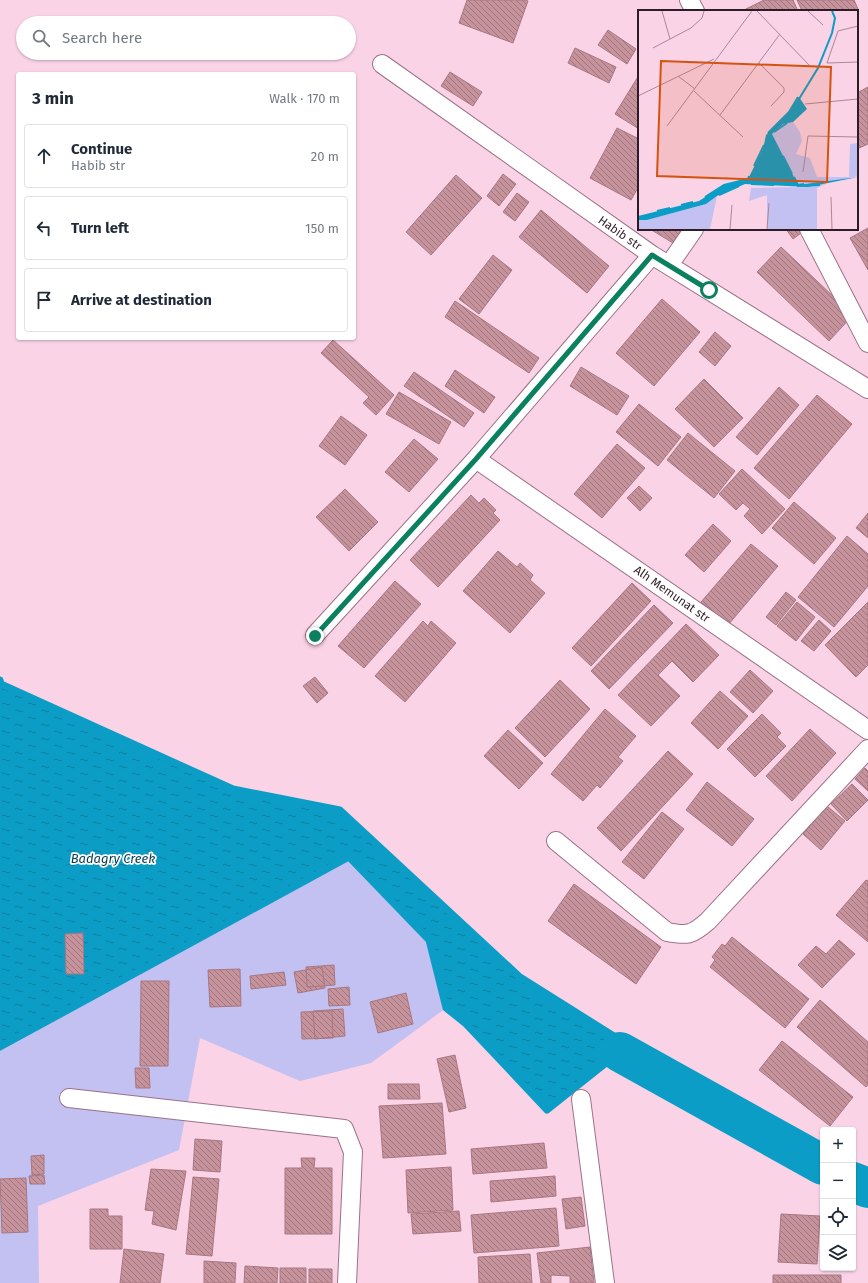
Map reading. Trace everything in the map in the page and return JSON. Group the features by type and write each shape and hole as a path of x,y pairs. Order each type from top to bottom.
{"street":[{"path":"689,0 694,10"},
{"name":"Habib str","path":"382,64 652,255 868,389"},
{"path":"669,265 693,230"},
{"path":"810,230 868,343"},
{"path":"315,636 476,459 652,255"},
{"name":"Alh Memunat str","path":"476,459 868,730"},
{"path":"556,841 667,932 683,935 696,931 708,921 868,749"},
{"path":"69,1098 344,1128 353,1152 347,1283"},
{"path":"581,1099 604,1283"}],"shaded area":[{"path":"349,857 429,940 446,1008 371,1063 300,1081 200,1038 179,1150 38,1206 39,1283 0,1283 0,1047"}],"water":[{"name":"Badagry Creek","path":"0,680 1,684 233,789 340,810 520,977 633,1048 620,1052 547,1110 466,1024 446,1008 429,940 349,857 0,1047"}],"building":[{"path":"467,0 528,1 513,43 459,23"},
{"path":"764,0 793,0 798,10 744,10"},
{"path":"797,0 854,0 858,9 856,10 802,10"},
{"path":"608,30 636,49 627,64 598,45"},
{"path":"575,48 616,67 609,83 568,63"},
{"path":"450,72 482,92 473,106 441,86"},
{"path":"638,77 638,128 615,114"},
{"path":"868,87 868,144 858,149 858,92"},
{"path":"617,128 638,138 638,188 631,200 590,178"},
{"path":"503,174 516,184 499,206 487,196"},
{"path":"456,175 482,198 431,255 406,232"},
{"path":"517,193 529,202 515,221 503,212"},
{"path":"541,210 609,266 587,293 519,237"},
{"path":"868,228 868,270 850,238"},
{"path":"652,230 681,230 673,243"},
{"path":"787,230 805,230 793,239"},
{"path":"781,247 853,315 829,341 757,272"},
{"path":"493,255 512,270 479,314 459,299"},
{"path":"662,299 700,332 654,386 616,353"},
{"path":"455,301 539,358 529,373 445,317"},
{"path":"715,332 731,346 715,366 699,352"},
{"path":"333,340 394,395 376,415 363,403 369,397 321,353"},
{"path":"581,367 629,396 617,415 570,386"},
{"path":"455,370 495,397 484,413 445,386"},
{"path":"414,372 474,413 464,427 404,386"},
{"path":"704,379 743,418 714,447 675,409"},
{"path":"779,387 799,405 757,455 736,437"},
{"path":"399,392 451,422 439,444 386,414"},
{"path":"817,395 852,424 789,499 754,468"},
{"path":"639,404 681,437 658,466 616,432"},
{"path":"341,416 367,435 345,465 319,446"},
{"path":"688,433 735,471 714,498 667,460"},
{"path":"414,439 438,459 409,492 385,472"},
{"path":"617,444 645,468 602,518 574,494"},
{"path":"742,469 785,509 762,534 744,516 750,509 743,503 736,510 719,494"},
{"path":"639,486 652,498 640,511 627,498"},
{"path":"345,489 378,522 349,551 316,517"},
{"path":"471,495 479,503 484,498 496,510 493,513 500,520 438,587 410,560"},
{"path":"794,502 836,538 814,564 772,528"},
{"path":"868,513 868,538 856,528"},
{"path":"713,524 731,541 704,572 685,555"},
{"path":"847,536 868,554 868,586 834,627 798,597"},
{"path":"751,544 778,566 728,625 701,602"},
{"path":"498,551 517,567 520,563 533,575 530,580 545,593 510,633 463,591"},
{"path":"395,581 421,604 364,668 338,646"},
{"path":"632,583 651,601 591,666 572,648"},
{"path":"786,592 796,600 776,625 766,617"},
{"path":"797,602 815,617 796,641 777,626"},
{"path":"868,602 868,665 856,677 825,645"},
{"path":"654,605 673,623 609,689 591,671"},
{"path":"819,620 831,631 814,651 801,641"},
{"path":"423,621 428,626 431,621 456,643 405,702 375,676"},
{"path":"686,624 719,655 693,682 672,661 658,675 680,696 651,726 618,695"},
{"path":"750,670 773,691 753,713 730,692"},
{"path":"315,677 328,693 317,703 303,686"},
{"path":"560,680 590,709 545,757 515,728"},
{"path":"720,691 748,716 718,749 691,723"},
{"path":"605,709 636,736 618,757 623,761 600,788 597,785 583,801 551,774"},
{"path":"762,714 781,733 777,737 786,746 755,777 727,749"},
{"path":"810,729 836,753 792,801 766,776"},
{"path":"508,730 543,763 519,789 484,756"},
{"path":"668,751 693,774 621,851 597,828"},
{"path":"865,768 868,771 868,791 855,779"},
{"path":"707,782 754,819 732,846 686,810"},
{"path":"852,784 868,800 847,821 831,804"},
{"path":"827,806 845,821 821,850 803,834"},
{"path":"662,812 684,829 644,879 622,862"},
{"path":"866,880 868,881 868,942 836,915"},
{"path":"574,884 661,947 636,984 548,921"},
{"path":"83,933 84,974 66,974 65,934"},
{"path":"732,937 809,999 785,1028 710,967 715,960 712,957 722,944 725,946"},
{"path":"839,940 855,954 822,988 798,965 816,946 826,954"},
{"path":"334,965 335,985 307,987 306,967"},
{"path":"322,967 325,988 298,993 294,972"},
{"path":"240,969 241,1006 210,1007 208,970"},
{"path":"284,972 286,985 251,989 250,976"},
{"path":"141,981 169,981 168,1066 140,1066"},
{"path":"349,987 350,1005 329,1006 328,989"},
{"path":"406,993 413,1024 378,1033 370,1002"},
{"path":"820,1000 868,1042 868,1085 866,1087 797,1027"},
{"path":"343,1009 345,1036 315,1039 313,1011"},
{"path":"332,1011 333,1038 302,1039 301,1012"},
{"path":"782,1041 853,1097 830,1126 759,1070"},
{"path":"455,1055 466,1108 449,1112 437,1059"},
{"path":"135,1068 149,1068 150,1088 136,1088"},
{"path":"388,1084 419,1084 420,1099 388,1099"},
{"path":"442,1103 446,1154 383,1158 379,1106"},
{"path":"195,1139 222,1141 220,1172 193,1170"},
{"path":"544,1143 547,1168 473,1174 471,1149"},
{"path":"44,1155 44,1174 32,1175 31,1156"},
{"path":"301,1158 315,1158 314,1168 332,1168 332,1234 285,1234 285,1168 302,1168"},
{"path":"451,1167 453,1210 408,1213 406,1170"},
{"path":"151,1169 186,1171 176,1230 152,1224 154,1211 145,1210"},
{"path":"44,1175 45,1184 30,1184 29,1176"},
{"path":"555,1176 556,1196 491,1202 490,1181"},
{"path":"193,1177 219,1179 212,1256 186,1254"},
{"path":"26,1178 28,1232 2,1233 0,1179"},
{"path":"581,1197 585,1226 566,1229 562,1199"},
{"path":"556,1208 559,1246 474,1253 471,1215"},
{"path":"90,1209 108,1209 108,1216 122,1216 122,1249 90,1249"},
{"path":"459,1211 461,1231 413,1234 411,1214"},
{"path":"781,1214 820,1216 817,1264 778,1262"},
{"path":"590,1247 594,1283 570,1283 570,1276 551,1275 551,1283 541,1283 537,1253"},
{"path":"124,1249 164,1254 160,1283 120,1283"},
{"path":"530,1254 532,1283 479,1283 478,1257"},
{"path":"204,1261 236,1263 235,1283 204,1283"},
{"path":"245,1266 278,1268 277,1283 244,1283"},
{"path":"280,1268 306,1268 306,1283 280,1283"},
{"path":"309,1269 332,1269 332,1283 309,1283"},
{"path":"773,1275 841,1275 841,1283 773,1283"}],"waterway":[{"path":"0,680 1,684 233,789 340,810 520,977 633,1048 620,1052 547,1110 466,1024 446,1008 429,940 349,857 0,1047"},
{"path":"620,1052 820,1163"},
{"path":"856,1183 868,1188"}],"route":[{"path":"315,636 476,459 652,255 709,290"}]}
